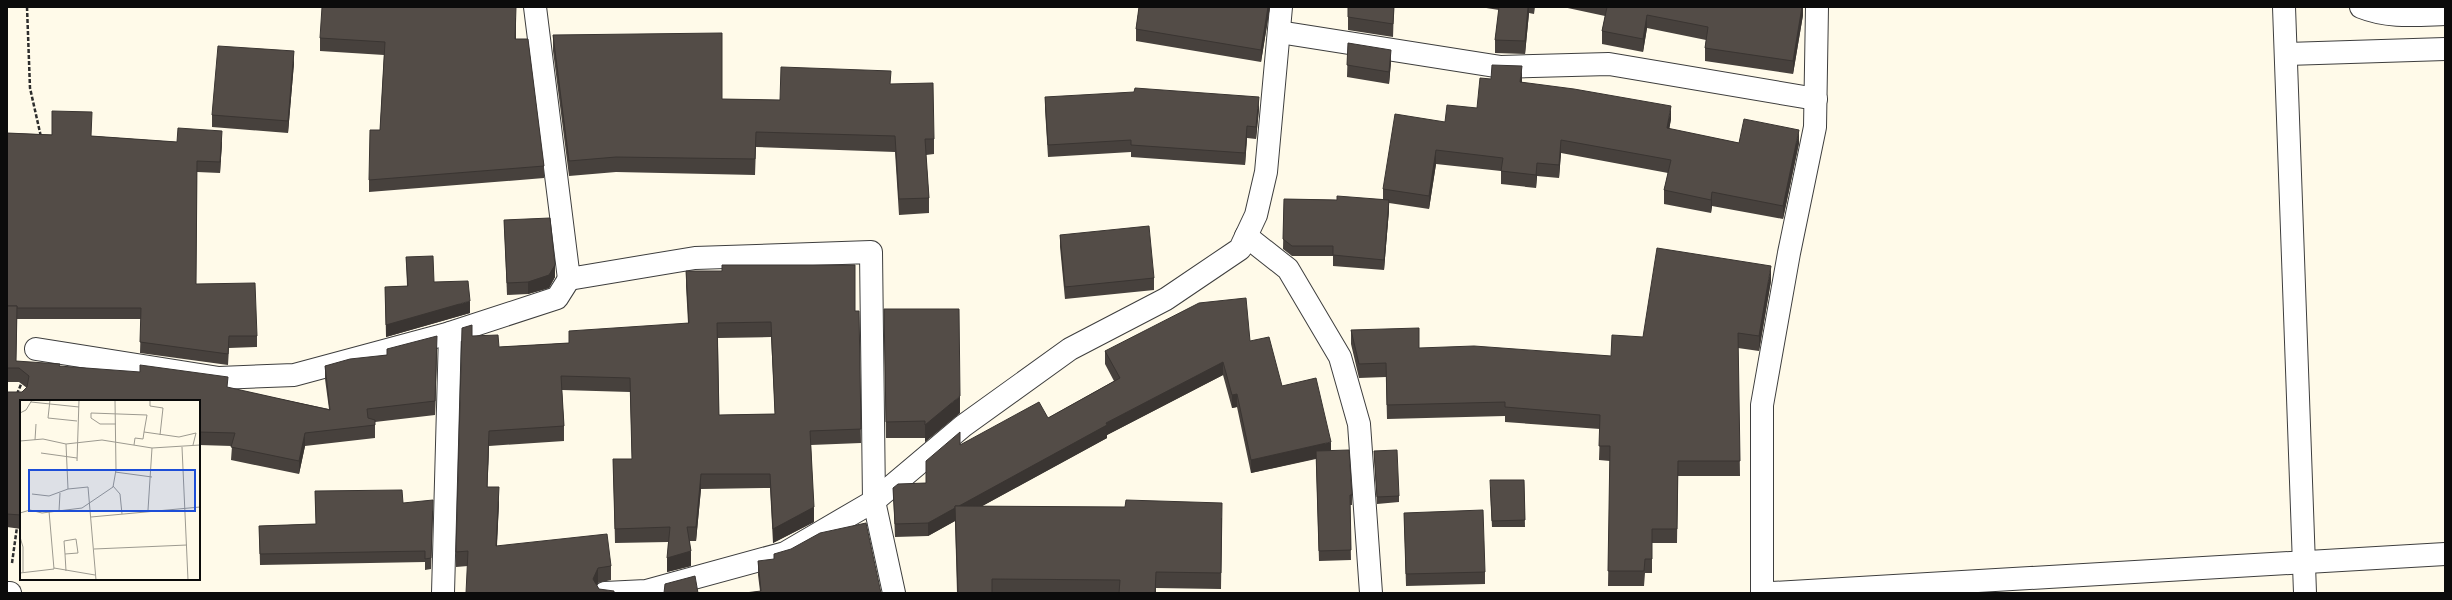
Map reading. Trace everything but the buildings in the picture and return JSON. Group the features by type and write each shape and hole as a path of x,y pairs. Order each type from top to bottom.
{"street":[{"path":"36,349 219,378 294,375 450,333 558,298 569,280 534,7"},
{"path":"605,593 646,591 785,553 874,501 963,426 1070,349 1166,299 1240,249 1256,216 1266,172 1281,7"},
{"path":"1762,593 1762,404 1789,253 1815,127 1817,7"},
{"path":"2284,7 2287,54 2305,593"},
{"path":"2361,7 2378,14 2394,11 2445,14"},
{"path":"1279,32 1501,67 1609,64 1816,99"},
{"path":"2287,54 2445,49"},
{"path":"1246,236 1288,269 1340,356 1359,424 1371,593"},
{"path":"569,280 695,258 871,252 874,501 894,593"},
{"path":"443,593 450,333"},
{"path":"1772,593 2303,561 2445,554"}],"path":[{"path":"27,7 30,88 42,141"},
{"path":"16,398 36,349"},
{"path":"9,593 17,524"}]}
